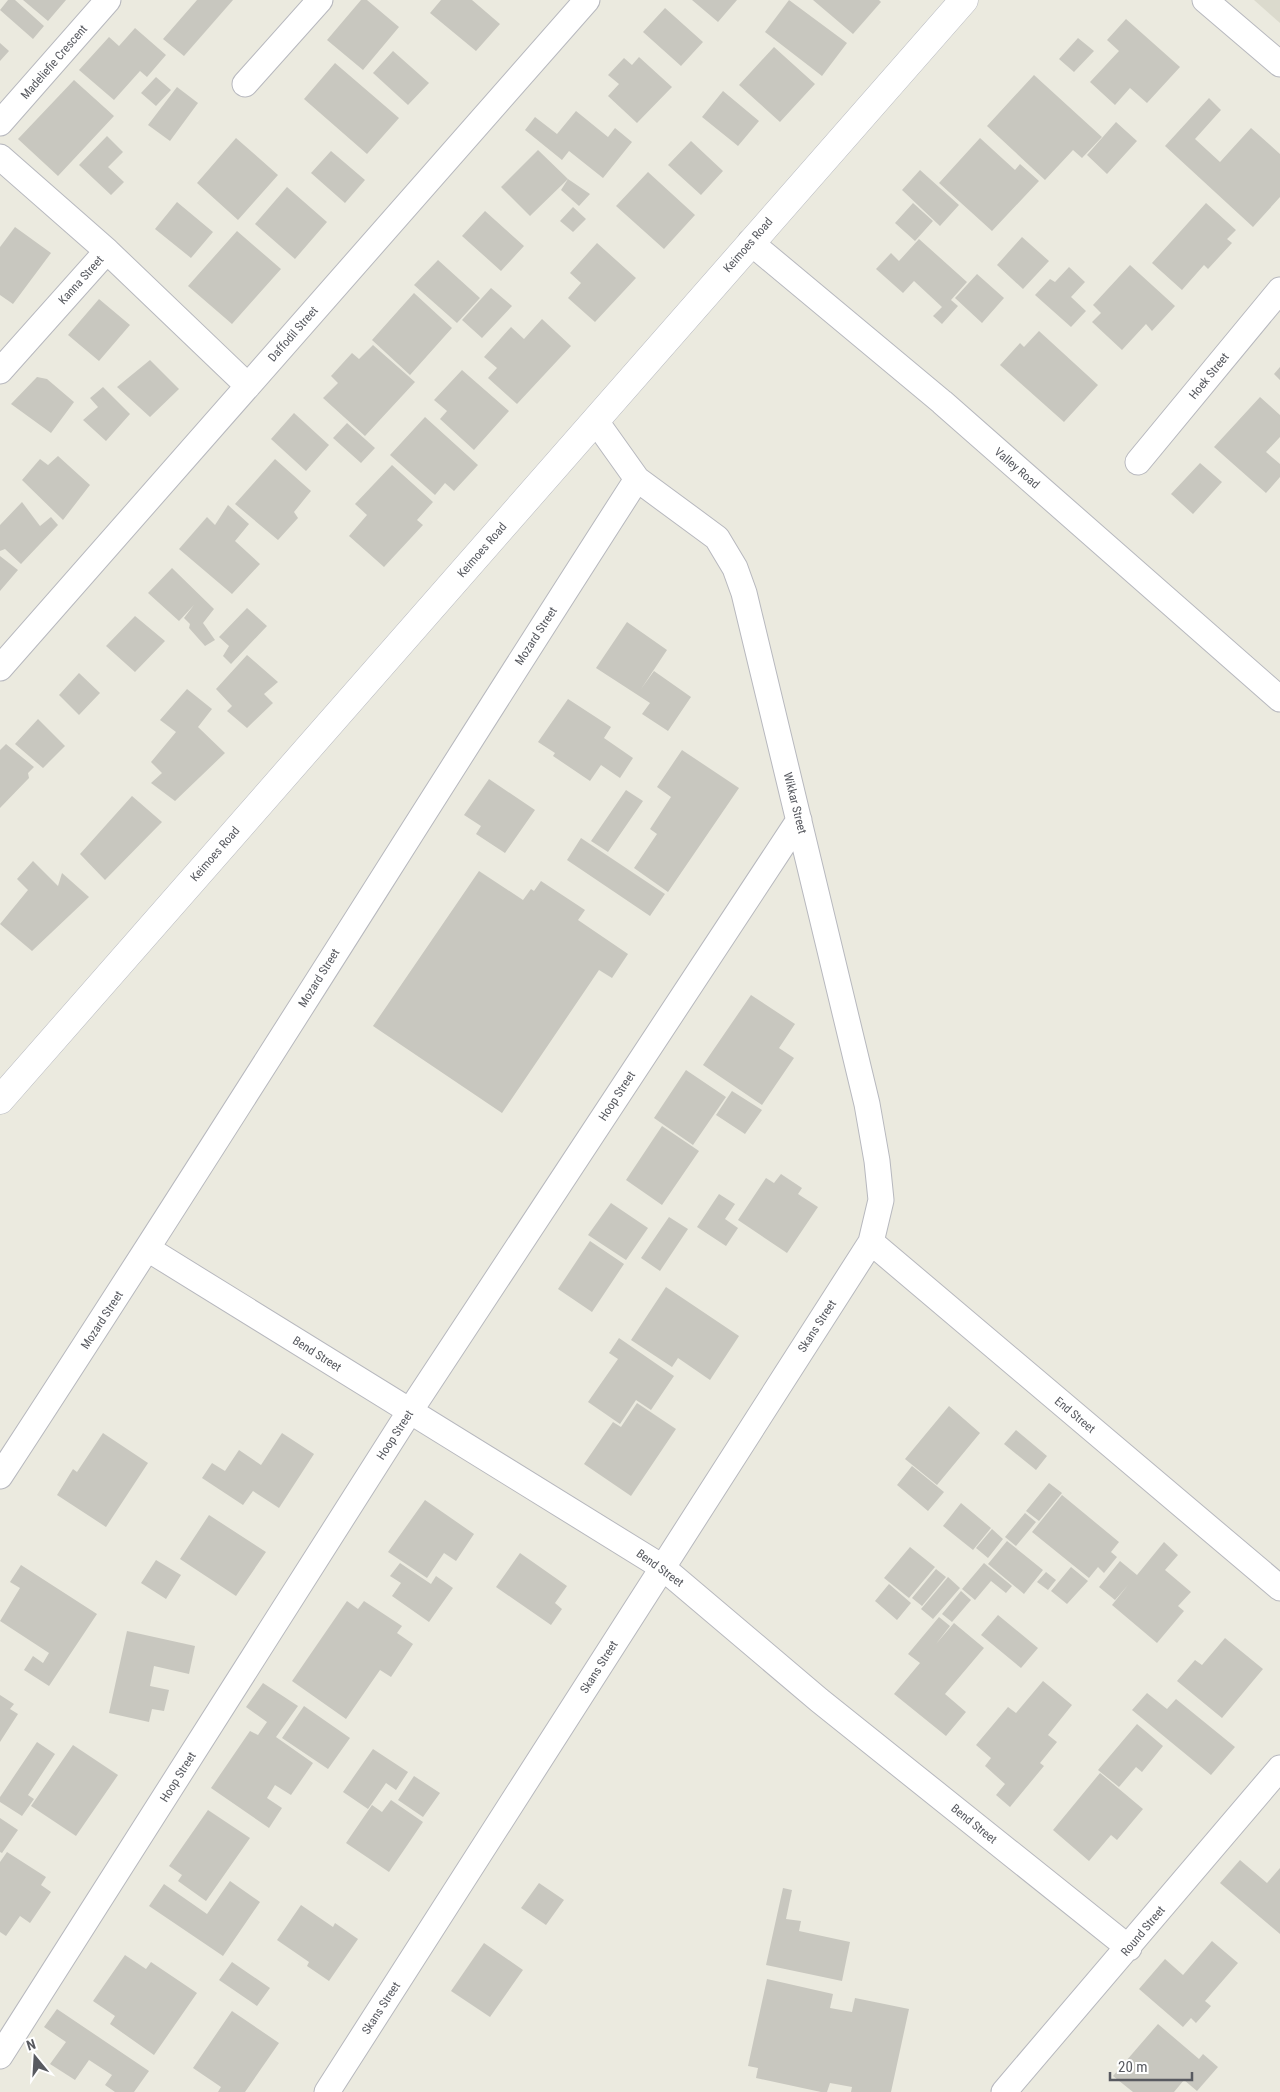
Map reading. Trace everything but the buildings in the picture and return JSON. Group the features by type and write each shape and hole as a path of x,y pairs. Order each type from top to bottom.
{"street":[{"name":"Madeliefie Crescent","path":"0,123 108,0"},
{"path":"245,84 319,0"},
{"name":"Daffodil Street","path":"0,668 587,0"},
{"name":"Keimoes Road","path":"0,1100 964,0"},
{"path":"1205,0 1280,64"},
{"name":"Kanna Street","path":"0,158 107,251 0,371"},
{"name":"Valley Road","path":"750,242 942,402 1280,698"},
{"path":"107,251 248,386"},
{"name":"Hoek Street","path":"1138,462 1280,290"},
{"name":"Wikkar Street","path":"595,420 638,479 717,538 735,568 744,593 866,1104 877,1160 881,1200 871,1242"},
{"name":"Mozard Street","path":"0,1476 148,1250 460,754 638,479"},
{"name":"Hoop Street","path":"0,2056 410,1411 799,820"},
{"name":"Skans Street","path":"327,2092 871,1242"},
{"name":"End Street","path":"871,1242 1280,1588"},
{"name":"Bend Street","path":"148,1250 662,1567 820,1700 1129,1948"},
{"name":"Round Street","path":"1004,2092 1129,1948 1280,1768"}],"shaded area":[{"path":"1254,0 1280,0 1280,23"}]}
